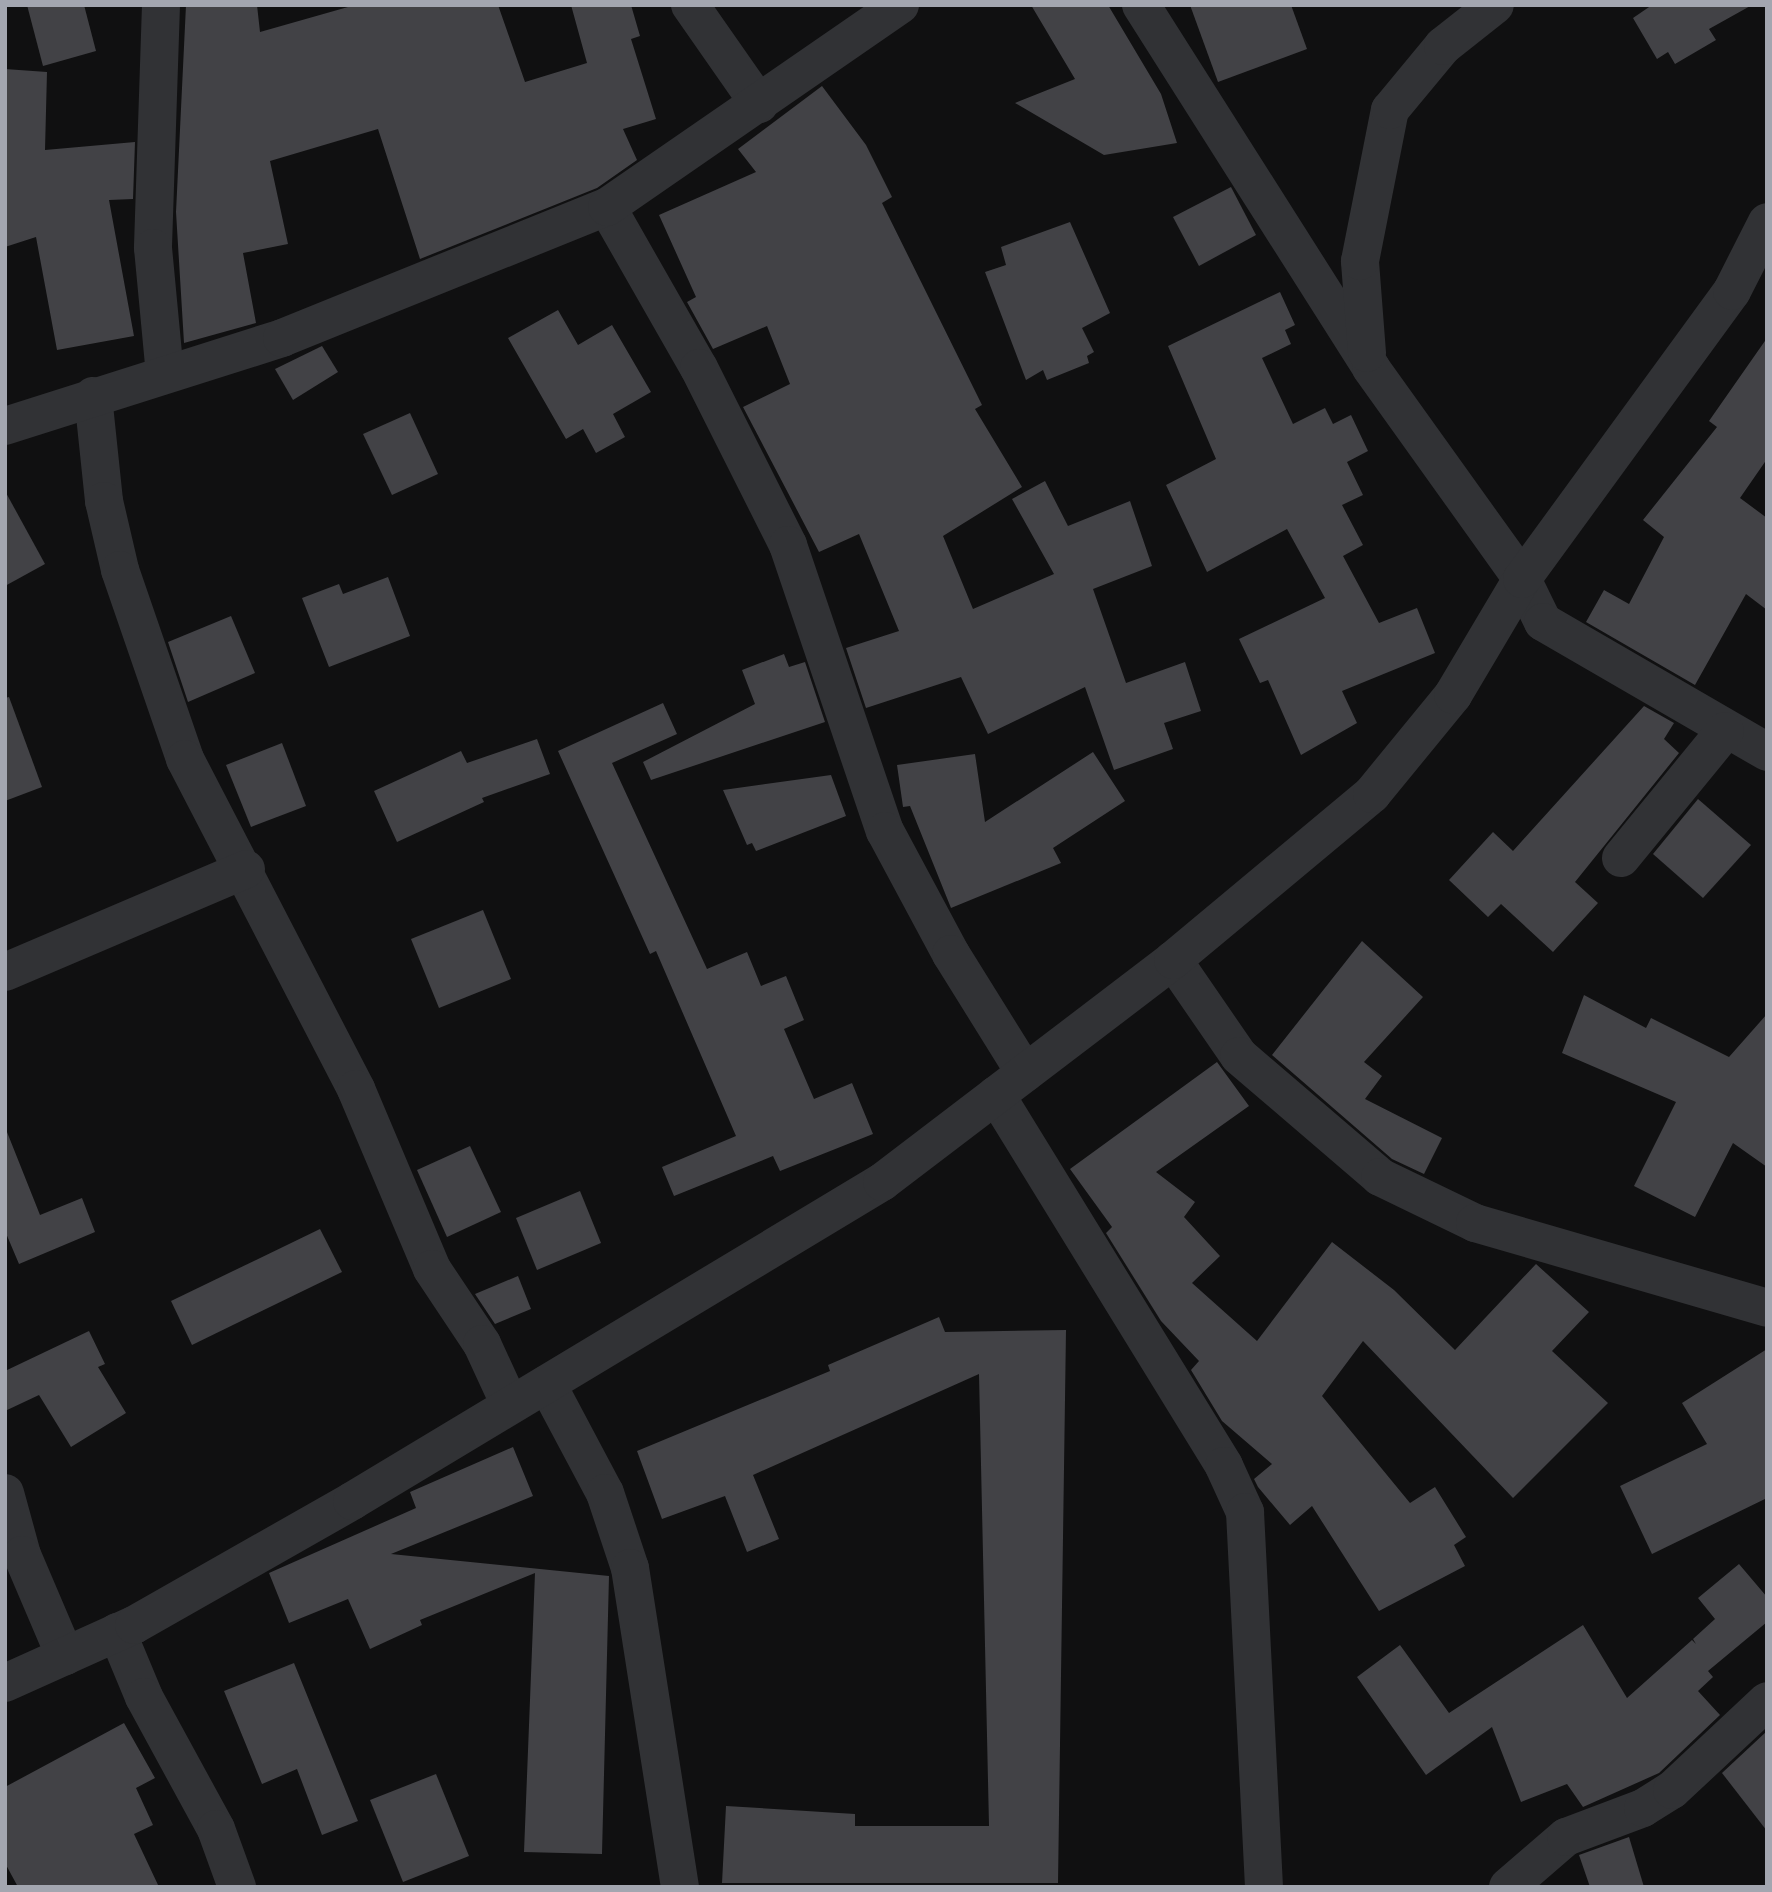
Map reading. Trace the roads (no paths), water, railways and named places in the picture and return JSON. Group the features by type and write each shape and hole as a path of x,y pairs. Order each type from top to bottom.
{"street":[{"path":"161,5 153,248 165,374"},
{"path":"690,5 759,104"},
{"path":"5,426 282,338 607,207 900,5"},
{"path":"1141,5 1371,368 1522,579 1543,622 1725,731 1767,752"},
{"path":"1371,368 1360,323 1360,261 1390,110 1443,46 1495,5"},
{"path":"607,207 699,368 788,545 885,831 1010,1084 1224,1466 1245,1512 1264,1887"},
{"path":"5,1683 117,1632 547,1384 882,1182 1173,960 1372,794 1453,695 1522,579 1732,291 1767,222"},
{"path":"93,396 104,501 155,685 185,759 246,869 356,1089 432,1269 482,1345 510,1405"},
{"path":"1621,858 1725,731"},
{"path":"5,972 246,869"},
{"path":"1173,960 1239,1056 1380,1177 1475,1223 1767,1308"},
{"path":"547,1384 605,1493 630,1568 680,1887"},
{"path":"5,1493 22,1555 65,1656"},
{"path":"117,1632 144,1697 216,1829 237,1887"},
{"path":"1508,1887 1566,1837 1643,1808 1672,1790 1767,1701"}]}
